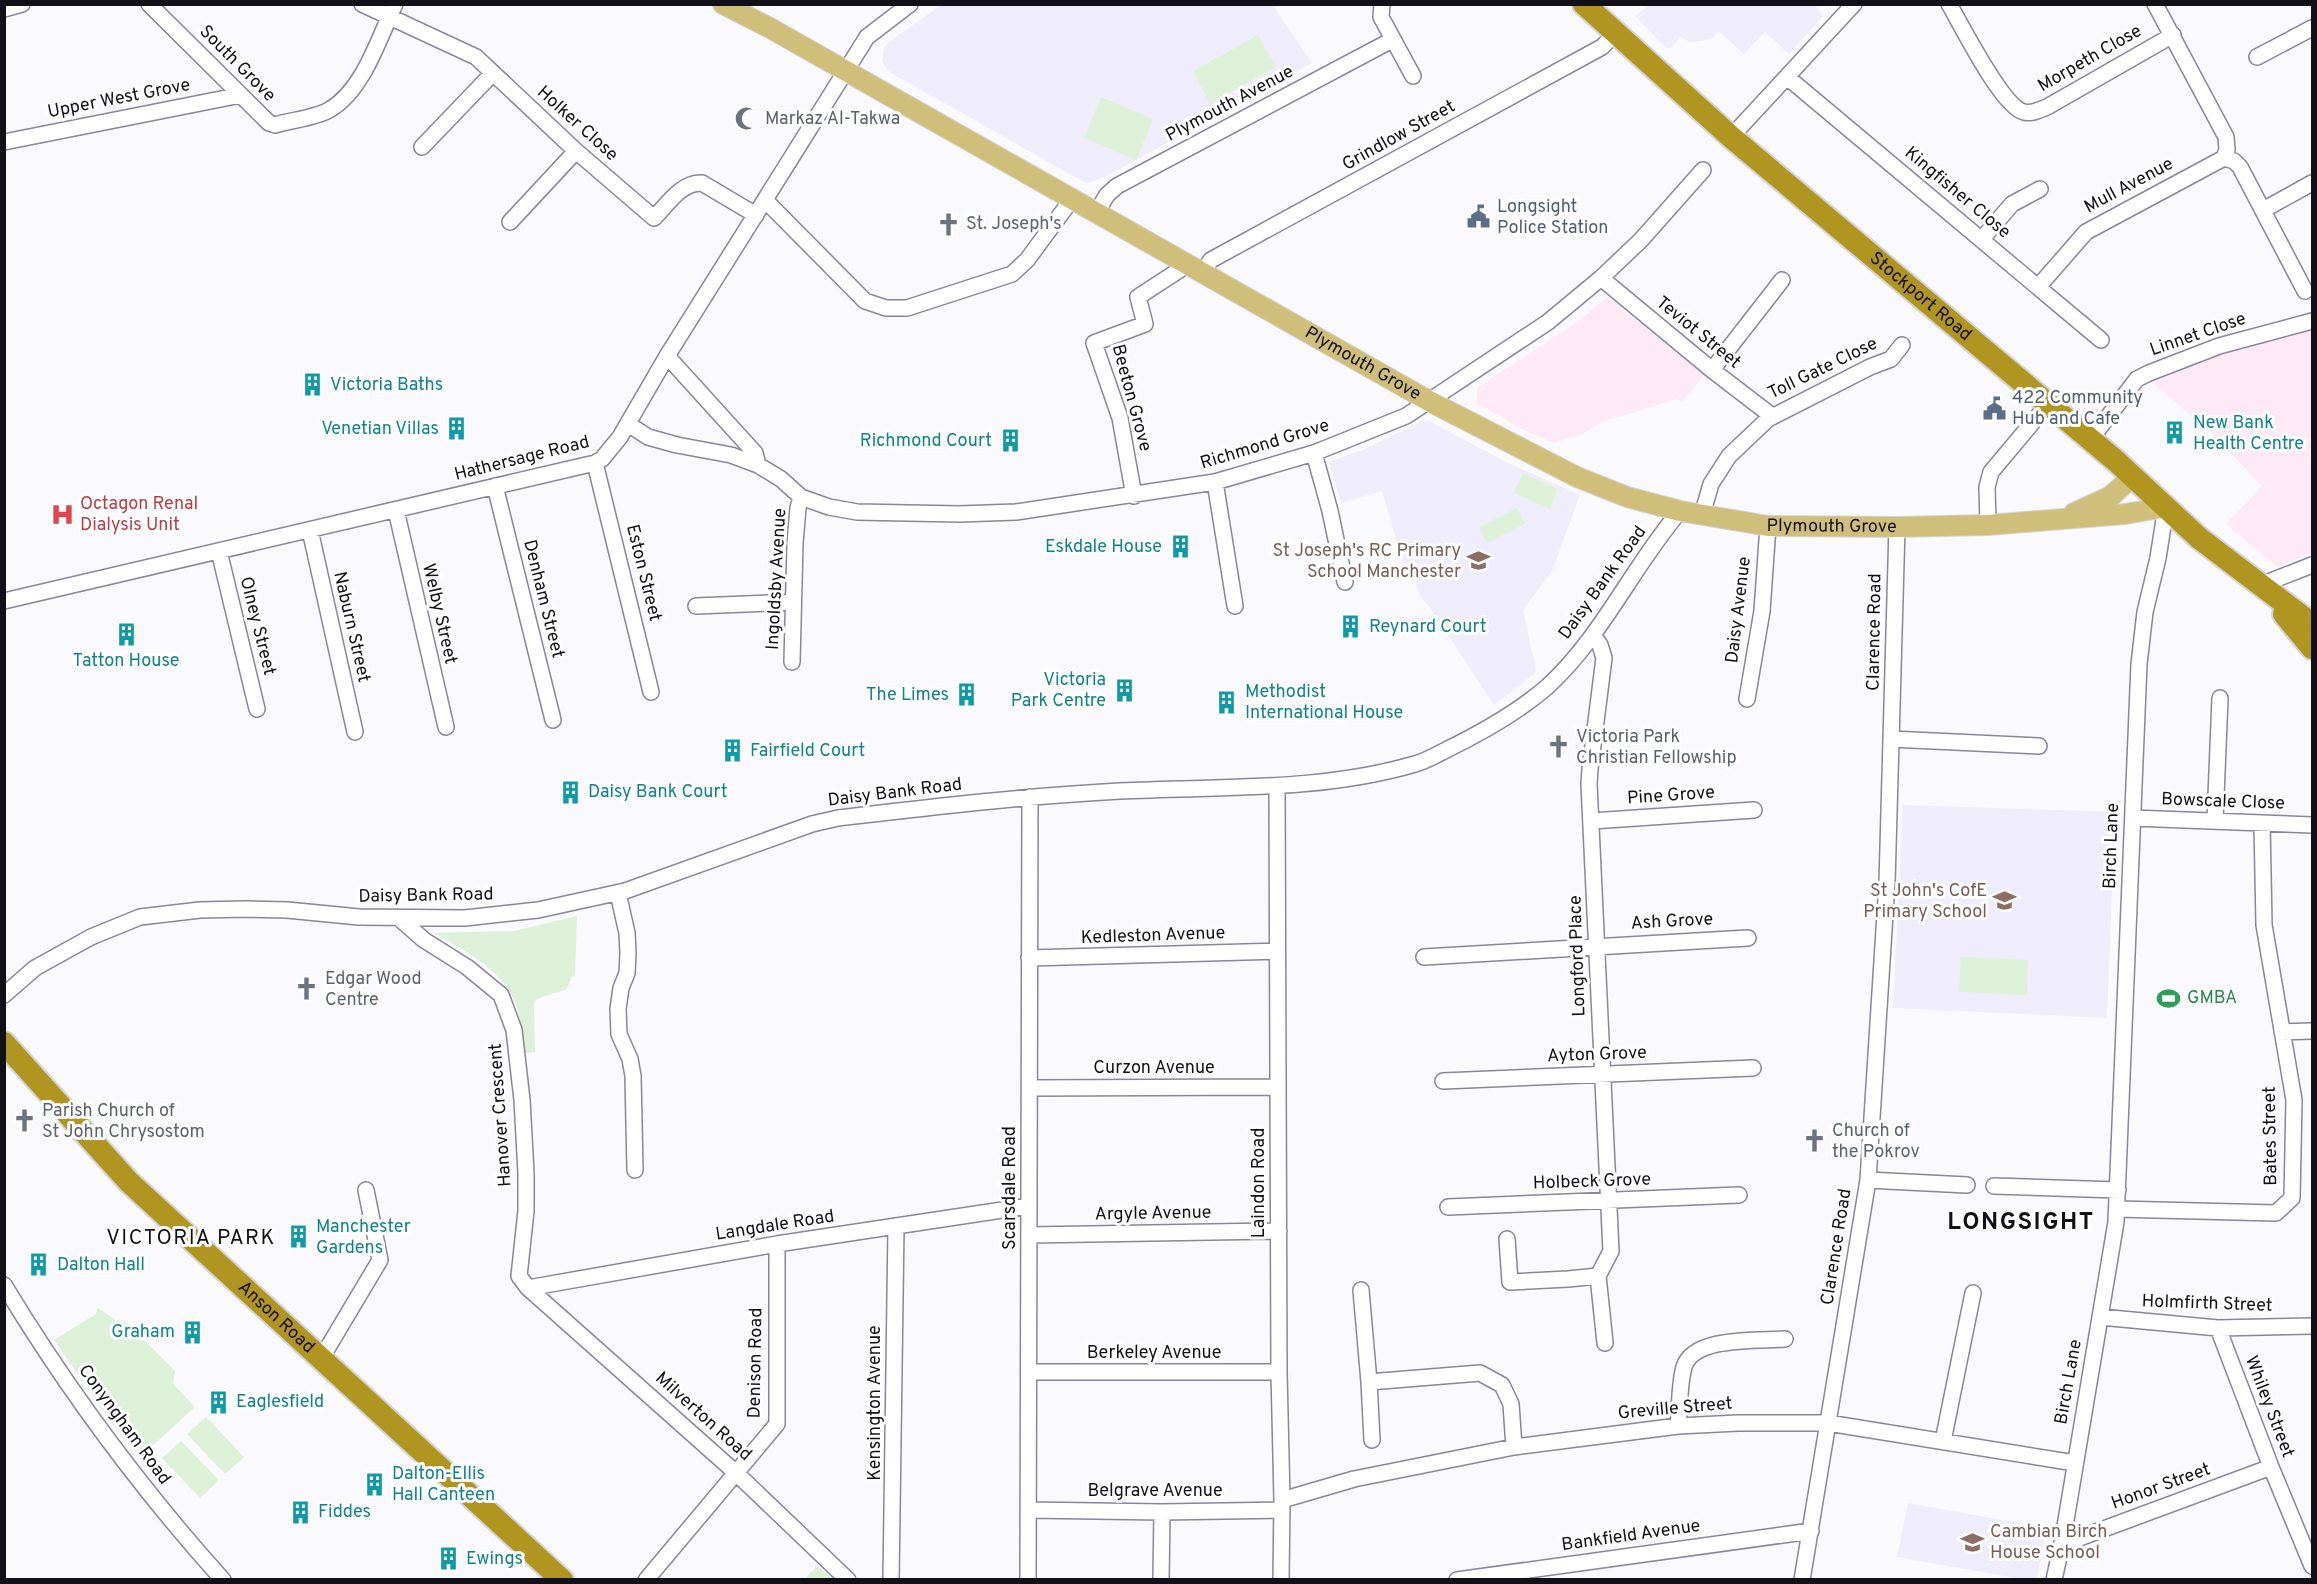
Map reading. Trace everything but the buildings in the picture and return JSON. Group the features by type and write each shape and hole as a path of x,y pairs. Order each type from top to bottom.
{"highway":[{"name":"Stockport Road","path":"1584,4 1731,137 2133,476 2199,538 2313,624"},
{"name":"Stockport Road","path":"2260,585 2313,648"},
{"name":"Anson Road","path":"4,1044 129,1182 562,1580"}],"main road":[{"name":"Plymouth Grove","path":"723,4 770,28 1429,401 1576,477 1627,497 1680,512 1768,526 1988,525 2125,514 2166,507"},
{"name":"Plymouth Grove","path":"2061,519 2111,496 2133,476"}],"street":[{"path":"4,9 22,4"},
{"name":"South Grove","path":"149,4 270,123 275,124 328,111 340,102 364,72 392,11"},
{"name":"Holker Close","path":"362,4 392,11 476,57 576,151 654,218 681,190 692,183 702,183 756,215"},
{"name":"Hathersage Road","path":"4,601 596,463 616,442 628,424 667,356 867,37 910,4"},
{"path":"1382,4 1381,17 1413,76"},
{"path":"1731,137 1854,4"},
{"name":"Morpeth Close","path":"1949,4 2001,93 2014,108 2025,113 2047,107 2173,35"},
{"path":"2155,4 2226,138 2227,150 2224,158 2234,161 2240,167 2305,291"},
{"path":"2257,57 2313,28"},
{"name":"Grindlow Street","path":"1194,269 1606,45 1615,34"},
{"name":"Plymouth Avenue","path":"1096,213 1107,195 1117,186 1392,40"},
{"path":"422,147 493,73"},
{"name":"Kingfisher Close","path":"1787,76 2101,340"},
{"name":"Upper West Grove","path":"4,142 241,95"},
{"path":"510,222 576,151"},
{"name":"Mull Avenue","path":"2038,287 2086,232 2224,158"},
{"name":"Richmond Grove","path":"628,424 648,437 731,455 758,465 781,479 801,497 829,507 857,512 959,514 1016,512 1215,482 1314,453 1406,416 1548,322 1601,278 1641,240 1703,170"},
{"path":"2263,210 2313,183"},
{"path":"1982,239 2012,204 2040,189"},
{"path":"765,200 865,301 886,308 907,308 1012,274 1027,260 1072,200"},
{"name":"Beeton Grove","path":"1134,496 1120,418 1094,343 1145,324 1138,297 1194,269"},
{"name":"Teviot Street","path":"1601,278 1712,370 1773,416"},
{"path":"1712,370 1782,280"},
{"name":"Linnet Close","path":"2090,440 2137,379 2219,346 2313,321"},
{"name":"Toll Gate Close","path":"1702,515 1711,484 1729,456 1773,416 1891,359 1902,345"},
{"name":"Richmond Grove","path":"667,356 755,453 758,465"},
{"path":"1988,525 1987,487 1991,472 2048,404"},
{"path":"1314,453 1330,511 1345,582"},
{"name":"Eston Street","path":"596,463 651,692"},
{"path":"1215,482 1235,606"},
{"name":"Denham Street","path":"495,486 553,720"},
{"name":"Ingoldsby Avenue","path":"792,662 795,543 801,497"},
{"name":"Birch Lane","path":"2054,1580 2063,1538 2117,1209 2139,664 2145,612 2158,558 2166,507"},
{"name":"Welby Street","path":"396,510 446,727"},
{"name":"Daisy Bank Road","path":"4,995 35,968 90,937 140,917 200,910 245,909 287,910 359,917 465,918 538,910 618,892 812,824 838,818 1030,797 1121,791 1276,786 1344,780 1417,764 1479,735 1547,686 1593,635 1680,512"},
{"name":"Daisy Avenue","path":"1747,699 1762,611 1768,526"},
{"name":"Clarence Road","path":"1802,1580 1868,1180 1880,1007 1892,739 1897,527"},
{"name":"Naburn Street","path":"310,530 355,732"},
{"name":"Olney Street","path":"219,551 257,709"},
{"path":"2260,585 2313,565"},
{"path":"696,606 793,602"},
{"name":"Longford Place","path":"1593,635 1600,645 1604,658 1590,769 1607,1201 1611,1251 1598,1276"},
{"path":"2215,821 2220,698"},
{"path":"1892,739 2039,746"},
{"name":"Laindon Road","path":"1276,786 1281,1580"},
{"name":"Scarsdale Road","path":"1028,1580 1030,797"},
{"name":"Pine Grove","path":"1592,821 1754,810"},
{"name":"Bowscale Close","path":"2133,818 2313,825"},
{"name":"Bates Street","path":"2117,1209 2276,1213 2292,1198 2294,1100 2264,925 2262,823"},
{"path":"618,892 627,933 628,953 627,973 621,988 618,1009 619,1034 630,1059 633,1076 635,1170"},
{"name":"Hanover Crescent","path":"399,918 424,940 467,967 501,995 514,1030 522,1100 526,1173 526,1210 519,1276 528,1287"},
{"name":"Ash Grove","path":"1424,957 1748,938"},
{"name":"Kedleston Avenue","path":"1029,958 1277,951"},
{"path":"2282,1032 2313,1031"},
{"name":"Ayton Grove","path":"1443,1082 1753,1068"},
{"name":"Curzon Avenue","path":"1030,1088 1278,1087"},
{"path":"1868,1180 1967,1185"},
{"path":"1994,1186 2118,1190"},
{"path":"321,1359 380,1260 366,1190"},
{"name":"Holbeck Grove","path":"1448,1207 1739,1195"},
{"name":"Langdale Road","path":"528,1287 777,1244 1029,1206"},
{"name":"Kensington Avenue","path":"891,1580 896,1227"},
{"name":"Argyle Avenue","path":"1029,1235 1279,1231"},
{"path":"1507,1239 1511,1289 1598,1276 1605,1343"},
{"name":"Denison Road","path":"646,1580 777,1424 777,1244"},
{"name":"Conyngham Road","path":"4,1286 36,1336 148,1494 223,1580"},
{"name":"Milverton Road","path":"528,1287 735,1472 848,1580"},
{"path":"1361,1290 1372,1440"},
{"path":"1943,1441 1973,1293"},
{"name":"Holmfirth Street","path":"2100,1317 2218,1328 2313,1326"},
{"name":"Whiley Street","path":"2218,1328 2271,1467 2313,1566"},
{"path":"1678,1426 1685,1364 1699,1349 1754,1335 1785,1339"},
{"name":"Berkeley Avenue","path":"1029,1372 1279,1372"},
{"path":"1369,1382 1479,1373 1502,1385 1511,1404 1514,1447"},
{"name":"Greville Street","path":"1282,1505 1354,1479 1514,1447 1678,1426 1828,1423 2075,1463"},
{"name":"Honor Street","path":"2063,1538 2074,1540 2271,1467"},
{"name":"Belgrave Avenue","path":"1029,1510 1162,1512 1282,1505"},
{"path":"1161,1580 1162,1512"},
{"name":"Bankfield Avenue","path":"1457,1580 1811,1531"}],"shaded area":[{"path":"1272,4 1312,63 1107,176 1088,183 893,74 887,70 882,61 884,48 889,42 941,5"},
{"path":"1650,4 1815,5 1823,16 1789,54 1765,32 1744,54 1718,31 1712,38 1703,41 1690,42 1680,37 1671,48 1666,48 1635,16"},
{"path":"1607,297 1704,375 1682,402 1677,399 1602,422 1582,434 1555,443 1528,432 1477,404 1477,388 1576,323"},
{"path":"2312,329 2312,552 2277,567 2226,524 2262,486 2216,437 2153,383 2213,356"},
{"name":"St Joseph's RC Primary School Manchester","path":"1429,421 1508,463 1580,495 1552,571 1523,610 1536,670 1494,705 1429,606 1420,596 1414,578 1407,577 1382,491 1341,503 1329,462 1363,450 1419,423"},
{"name":"St John's CofE Primary School","path":"1903,805 2115,812 2107,1018 1893,1008"},
{"name":"Cambian Birch House School","path":"1908,1503 2046,1528 2037,1579 2021,1579 1897,1557"}],"green space":[{"path":"1258,35 1276,67 1210,104 1193,71"},
{"path":"1101,97 1153,119 1136,160 1084,138"},
{"path":"1523,473 1558,489 1550,509 1514,493"},
{"path":"1517,508 1525,524 1487,543 1479,527"},
{"path":"577,916 575,976 571,977 567,989 534,1002 535,1052 523,1053 520,1020 508,989 488,967 434,933 514,931"},
{"path":"1961,957 2028,960 2027,995 1959,992"},
{"path":"98,1308 116,1320 125,1321 175,1371 173,1384 195,1407 140,1457 111,1422 54,1340 96,1314"},
{"path":"206,1417 244,1457 225,1474 187,1434"},
{"path":"181,1441 219,1480 200,1498 162,1458"},
{"path":"817,1566 832,1579 805,1579"}],"place":[{"name":"Markaz Al-Takwa","path":"747,119"},
{"name":"Longsight Police Station","path":"1479,217"},
{"name":"St. Joseph's","path":"948,224"},
{"name":"Victoria Baths","path":"312,385"},
{"name":"422 Community Hub and Cafe","path":"1994,408"},
{"name":"Venetian Villas","path":"457,429"},
{"name":"New Bank Health Centre","path":"2175,433"},
{"name":"Richmond Court","path":"1010,441"},
{"name":"Octagon Renal Dialysis Unit","path":"62,514"},
{"name":"Eskdale House","path":"1180,547"},
{"name":"St Joseph's RC Primary School Manchester","path":"1479,561"},
{"name":"Reynard Court","path":"1351,627"},
{"name":"Tatton House","path":"126,635"},
{"name":"Victoria Park Centre","path":"1124,690"},
{"name":"The Limes","path":"967,695"},
{"name":"Methodist International House","path":"1227,702"},
{"name":"Victoria Park Christian Fellowship","path":"1558,747"},
{"name":"Fairfield Court","path":"732,751"},
{"name":"Daisy Bank Court","path":"570,792"},
{"name":"St John's CofE Primary School","path":"2005,901"},
{"name":"Edgar Wood Centre","path":"307,989"},
{"name":"GMBA","path":"2169,998"},
{"name":"Parish Church of St John Chrysostom","path":"24,1121"},
{"name":"Church of the Pokrov","path":"1814,1141"},
{"name":"Manchester Gardens","path":"298,1237"},
{"name":"Dalton Hall","path":"39,1265"},
{"name":"Graham","path":"193,1332"},
{"name":"Eaglesfield","path":"218,1402"},
{"name":"Dalton-Ellis Hall Canteen","path":"374,1484"},
{"name":"Fiddes","path":"300,1512"},
{"name":"Cambian Birch House School","path":"1972,1542"},
{"name":"Ewings","path":"448,1559"}],"district":[{"name":"LONGSIGHT","path":"2021,1223"},
{"name":"VICTORIA PARK","path":"191,1238"}]}
